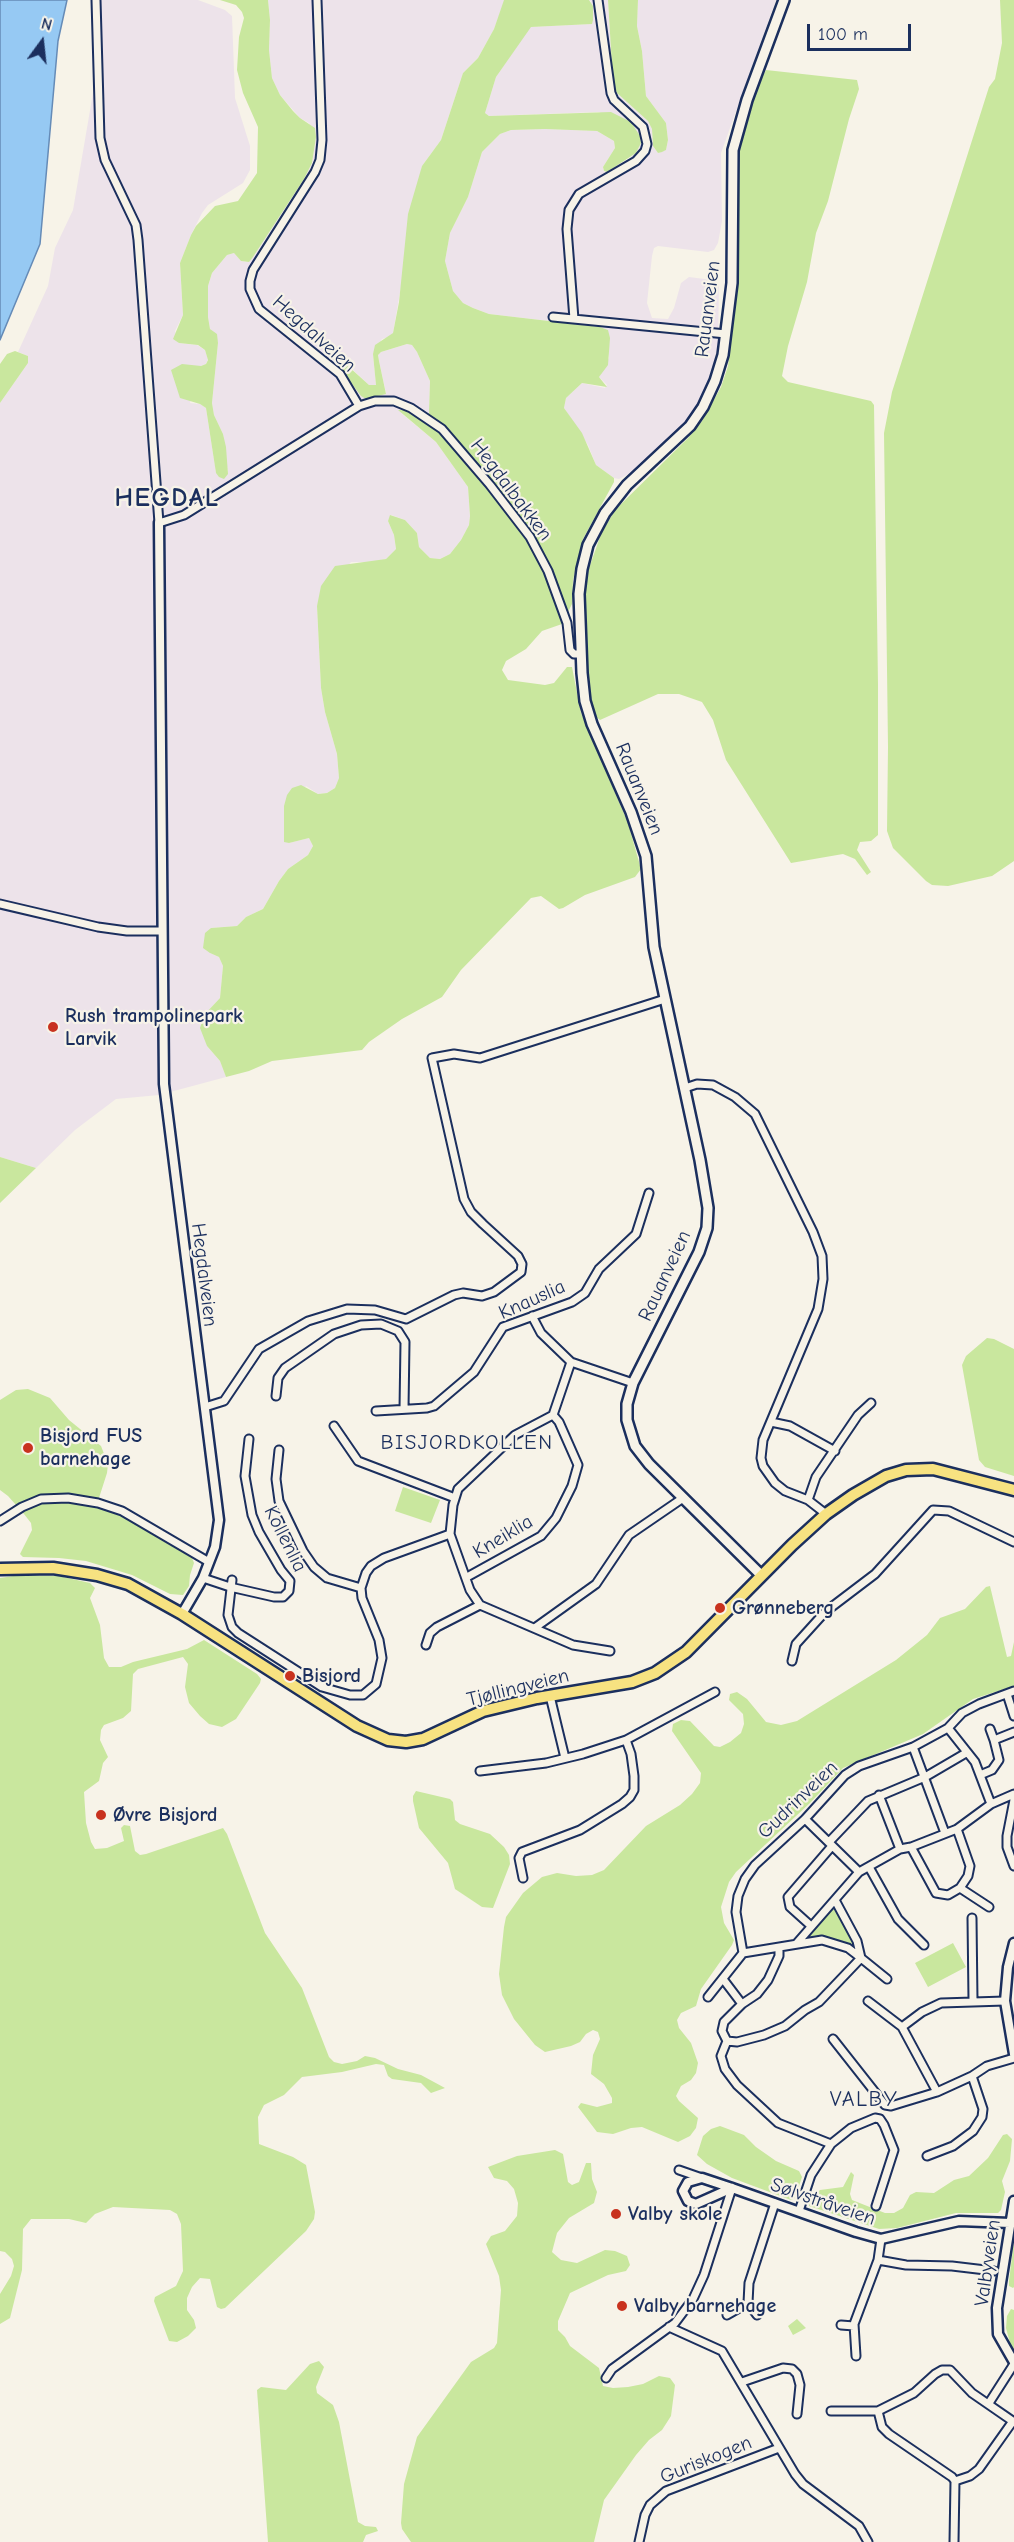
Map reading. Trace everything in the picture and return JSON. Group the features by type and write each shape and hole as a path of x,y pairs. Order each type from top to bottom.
{"main road":[{"name":"Rauanveien","path":"762,1575 649,1464 632,1441 626,1413 633,1383 699,1252 707,1228 708,1208 706,1188 652,934 646,856 627,802 588,711 583,691 580,579 592,535 617,497 682,435 696,418 715,381 726,334 733,264 731,167 733,150 747,100 784,0"},
{"name":"Tjøllingveien","path":"0,1569 53,1568 97,1575 144,1592 364,1730 388,1740 406,1742 423,1739 483,1712 550,1696 632,1682 665,1668 694,1644 762,1575 826,1515 870,1484 886,1476 906,1470 933,1469 1014,1490"}],"street":[{"name":"Hegdalveien","path":"96,0 100,138 105,160 136,225 138,240 159,523 164,1084 219,1520 215,1547 203,1578 182,1614"},
{"name":"Hegdalveien","path":"316,0 322,140 320,160 315,172 253,270 250,289 259,309 340,374 359,406"},
{"path":"574,319 567,229 569,210 579,194 636,161 645,150 646,144 643,127 614,100 611,93 598,0"},
{"path":"553,317 726,334"},
{"name":"Hegdalbakken","path":"359,406 375,401 394,401 411,408 442,429 490,484 530,537 548,571 567,623 570,650 574,654 581,654"},
{"path":"159,523 184,515 216,497 359,406"},
{"path":"0,904 98,927 126,931 161,931"},
{"path":"205,1407 224,1401 259,1349 308,1321 347,1309 375,1310 406,1319 454,1294 482,1296 494,1292 521,1272 522,1264 518,1256 471,1212 464,1199 432,1058 454,1054 480,1058 665,999"},
{"path":"685,1088 697,1084 713,1085 735,1097 754,1114 813,1232 822,1256 824,1279 818,1309 761,1449 763,1466 775,1483 785,1491 808,1500 826,1515"},
{"name":"Knauslia","path":"376,1411 427,1408 442,1400 474,1372 503,1327 572,1302 585,1293 599,1269 636,1234 649,1193"},
{"path":"532,1316 541,1333 571,1362 633,1383"},
{"path":"276,1396 278,1378 285,1368 334,1334 361,1325 381,1324 398,1331 405,1342 404,1409"},
{"path":"553,1415 571,1362"},
{"path":"808,1500 812,1484 858,1415 871,1403"},
{"name":"Kneiklia","path":"553,1415 559,1422 578,1465 575,1479 556,1518 542,1536 467,1577 450,1534 455,1498 463,1482 514,1434 553,1415"},
{"path":"771,1422 790,1426 835,1451"},
{"path":"334,1426 358,1461 455,1498"},
{"name":"Kollenlia","path":"231,1584 279,1598 287,1594 291,1586 288,1577 280,1570 259,1532 252,1515 245,1476 249,1439"},
{"path":"279,1450 276,1479 279,1501 306,1556 314,1567 327,1578 361,1588"},
{"path":"0,1521 40,1499 68,1498 98,1503 129,1515 209,1562"},
{"path":"536,1628 596,1584 629,1535 683,1498"},
{"path":"792,1661 796,1644 825,1612 875,1574 933,1510 949,1511 1014,1542"},
{"path":"203,1578 231,1584 227,1610 229,1622 238,1633 322,1687 356,1696 363,1695 374,1687 382,1658 379,1640 362,1598 361,1588 366,1573 376,1562 450,1534"},
{"path":"467,1577 471,1590 480,1605 573,1646 610,1651"},
{"path":"426,1645 430,1633 437,1627 480,1605"},
{"path":"480,1771 525,1767 626,1740 715,1692"},
{"path":"1010,1692 1014,1716"},
{"name":"Gudrinveien","path":"743,1953 735,1912 740,1888 755,1865 805,1819 845,1775 859,1766 913,1747 948,1728 962,1713 1010,1692"},
{"path":"550,1696 565,1758"},
{"path":"948,1728 975,1762 991,1804"},
{"path":"980,1775 992,1770 999,1760 990,1729"},
{"path":"994,1740 1014,1732"},
{"path":"524,1878 519,1858 522,1852 580,1830 630,1797 634,1790 634,1776 631,1754 626,1740"},
{"path":"913,1747 945,1833"},
{"path":"810,1925 790,1907 788,1897 868,1801 925,1777 966,1753"},
{"path":"797,1943 810,1925 859,1872 900,1849 957,1829 991,1804 1014,1794"},
{"path":"879,1795 900,1849"},
{"path":"1014,1800 1007,1836 1007,1847 1014,1866"},
{"path":"805,1819 859,1872"},
{"path":"911,1847 936,1893 948,1895 960,1888 968,1876 970,1866 957,1829"},
{"path":"869,1867 898,1919 924,1945"},
{"path":"960,1888 989,1907"},
{"path":"835,1900 857,1941 861,1958"},
{"path":"972,1918 973,2000"},
{"path":"708,1997 743,1953 822,1940 848,1948 887,1979"},
{"path":"833,2039 885,2105 891,2106 937,2092 972,2076 987,2066 1014,2056 1005,2001 1008,1968 1014,1943"},
{"path":"779,1948 779,1956 768,1980 757,1994 742,2004 724,2022 722,2031 727,2041 721,2056 724,2069 737,2085 778,2122 791,2130 831,2144"},
{"path":"727,2041 737,2042 764,2036 785,2026 819,2002 861,1958"},
{"path":"723,1978 742,2004"},
{"path":"902,2027 922,2012 941,2003 973,2000 1005,2001"},
{"path":"868,2001 902,2027 937,2092"},
{"path":"927,2156 953,2146 973,2131 982,2117 983,2109 972,2076"},
{"path":"799,2211 811,2175 831,2144 851,2128 867,2121 880,2119 894,2150 876,2206"},
{"name":"Sølvstråveien","path":"679,2170 881,2239 959,2221 1010,2223"},
{"path":"702,2178 685,2185 683,2195 688,2201 701,2203 732,2188"},
{"path":"606,2378 612,2369 669,2327 693,2299 704,2275 732,2188"},
{"name":"Valbyveien","path":"1014,2201 997,2308 998,2334 1014,2363"},
{"path":"757,2315 748,2303 749,2283 776,2203"},
{"path":"856,2356 854,2326 878,2260 881,2239"},
{"path":"878,2260 906,2265 951,2266 994,2271"},
{"path":"728,2315 748,2303"},
{"path":"841,2325 854,2326"},
{"name":"Guriskogen","path":"669,2327 722,2351 803,2484 848,2516 859,2526 868,2542"},
{"path":"989,2403 1014,2363"},
{"path":"742,2382 783,2368 792,2368 797,2374 800,2385 797,2414"},
{"path":"831,2411 878,2411 914,2393 942,2370 950,2370 972,2393 1014,2421 979,2469 970,2476 955,2481"},
{"path":"878,2411 882,2427 889,2434 955,2481 954,2542"},
{"name":"Guriskogen","path":"639,2542 645,2515 650,2505 666,2491 779,2448"}],"shaded area":[{"path":"91,0 198,0 225,10 232,16 235,98 250,146 250,170 243,183 208,205 191,235 180,263 183,315 175,331 179,343 197,345 205,350 208,359 206,364 201,366 190,403 200,404 206,408 216,472 228,474 223,434 214,415 212,403 218,343 210,329 208,286 212,273 227,255 234,253 241,261 248,262 253,257 304,179 312,163 316,137 309,123 300,118 280,95 272,78 268,0 504,0 504,2 494,29 478,58 463,73 441,140 422,166 393,333 390,337 382,339 373,354 376,385 369,385 350,367 332,360 366,399 386,393 378,355 407,344 412,345 430,381 429,413 427,417 419,418 401,413 436,442 468,487 469,525 450,554 440,559 430,558 419,547 417,533 405,520 391,515 388,521 394,535 396,549 386,559 351,562 317,606 321,688 337,754 339,778 335,788 327,793 318,794 306,786 284,815 286,826 284,836 289,843 309,838 313,846 308,855 288,869 263,909 246,917 237,926 211,928 210,953 219,957 223,966 220,998 204,1015 207,1046 220,1061 226,1077 159,1095 116,1099 75,1130 36,1168 0,1157 0,403 28,363 28,356 18,352 48,286 55,248 73,210 94,87"},
{"path":"589,0 608,0 613,83 617,93 648,121 652,129 653,146 658,153 666,150 668,140 666,123 646,96 637,26 638,0 776,0 721,153 722,221 718,243 714,250 708,252 658,246 654,248 652,256 647,303 652,318 668,319 674,308 681,283 689,277 712,280 719,285 718,343 713,370 700,401 680,428 634,471 619,479 596,465 588,445 564,408 566,398 582,383 605,388 607,385 599,377 609,358 608,330 600,327 489,314 473,308 463,303 453,291 445,261 450,233 468,197 482,152 500,134 511,130 597,131 614,141 615,148 603,167 604,172 629,159 639,148 640,136 599,112 489,116 485,113 496,77 530,27 591,24 591,1"}],"green space":[{"path":"220,0 268,0 272,78 280,95 293,111 315,128 316,137 312,163 304,179 253,257 249,262 241,261 234,253 227,255 212,273 208,286 210,329 217,334 218,343 212,403 226,447 228,474 224,479 216,473 206,408 180,398 171,370 182,364 201,366 208,360 205,350 198,345 179,343 173,339 183,315 180,263 191,235 196,226 215,206 238,201 257,173 258,127 243,93 237,70 239,37 244,18 236,5"},
{"path":"504,0 589,0 593,6 593,20 592,24 531,27 496,77 485,113 489,116 611,112 631,122 640,136 641,143 636,153 607,172 603,167 615,148 614,141 597,131 511,130 500,134 482,152 468,197 450,233 445,261 453,291 463,303 473,308 489,314 600,327 608,330 610,338 608,365 599,377 607,387 582,383 566,398 564,408 582,433 596,465 614,478 614,482 583,539 573,580 572,604 562,624 542,631 526,649 506,661 502,670 508,680 545,685 554,683 567,667 572,667 581,713 628,823 641,869 635,877 585,895 563,908 559,909 541,896 531,898 461,970 442,997 402,1019 369,1042 362,1050 272,1061 249,1071 226,1077 220,1061 207,1046 200,1028 204,1015 220,998 223,966 219,957 203,948 205,933 211,928 237,926 246,917 263,909 288,869 308,855 313,846 309,838 284,842 284,806 292,788 301,785 318,794 327,793 335,788 339,778 337,754 321,688 317,606 321,586 335,566 386,559 396,549 394,535 388,521 390,515 405,520 417,533 419,547 430,558 440,559 450,554 469,525 468,487 436,442 398,410 404,410 420,418 427,417 429,413 430,381 412,345 407,344 378,355 386,394 366,399 361,396 331,356 333,353 337,356 369,385 376,385 373,354 375,345 393,333 399,302 408,214 422,166 441,140 463,73 478,58 494,29"},
{"path":"608,0 638,0 637,26 646,96 666,123 668,140 666,150 662,152 658,153 653,146 652,129 648,121 617,93 613,83"},
{"path":"1000,0 1014,0 1014,861 992,876 948,886 932,885 893,848 887,831 884,433 892,392 989,87 995,79 1002,43"},
{"path":"766,70 857,80 859,89 828,201 816,233 807,282 788,346 782,376 788,382 871,401 874,405 878,835 871,841 860,842 857,850 871,872 867,875 855,859 843,854 791,863 726,760 713,720 702,702 679,694 658,694 600,720 595,716 588,684 585,592 587,574 601,534 615,510 688,438 702,421 721,387 728,366 738,277 736,167 747,115 756,89"},
{"path":"15,351 28,356 28,363 0,403 0,364 7,354"},
{"path":"0,1157 36,1168 0,1203"},
{"path":"987,1338 1014,1349 1014,1476 985,1467 979,1460 962,1365 966,1356"},
{"path":"28,1389 50,1398 69,1420 101,1446 108,1464 98,1501 102,1508 123,1517 192,1558 194,1563 189,1586 183,1595 170,1594 132,1575 86,1561 23,1557 20,1554 32,1530 31,1523 24,1514 0,1490 0,1400 16,1390"},
{"path":"403,1487 440,1500 431,1523 395,1511"},
{"path":"20,1575 59,1576 90,1583 95,1588 90,1598 100,1625 104,1658 109,1667 121,1667 187,1649 204,1640 257,1674 261,1679 260,1683 236,1719 222,1727 209,1724 189,1703 185,1687 188,1664 183,1657 138,1669 133,1674 131,1711 123,1718 104,1725 101,1730 100,1740 108,1757 103,1763 99,1781 84,1792 86,1823 91,1842 95,1849 107,1848 124,1841 121,1828 124,1825 130,1826 135,1851 140,1855 223,1828 265,1933 302,1988 329,2057 334,2062 342,2064 357,2061 365,2056 375,2058 398,2069 421,2075 445,2088 431,2093 421,2083 392,2079 388,2076 384,2065 376,2064 342,2072 302,2077 284,2095 264,2105 258,2117 259,2144 293,2157 306,2165 315,2212 314,2219 306,2231 225,2308 217,2307 210,2279 200,2278 192,2287 187,2298 187,2310 196,2328 177,2342 169,2341 154,2301 155,2297 176,2286 183,2271 181,2224 177,2214 170,2210 113,2207 95,2214 86,2223 69,2219 31,2219 23,2229 22,2270 10,2318 0,2324 0,2294 14,2266 12,2259 5,2252 0,2251 0,1578"},
{"path":"990,1586 1007,1657 1011,1656 1014,1642 1014,1686 973,1699 923,1734 843,1768 810,1803 736,1872 729,1882 721,1907 724,1923 734,1940 701,1989 696,2006 681,2013 677,2020 679,2028 691,2043 698,2063 696,2073 691,2080 681,2086 676,2096 698,2118 696,2128 690,2136 678,2142 642,2127 613,2134 597,2132 578,2107 581,2103 597,2107 612,2103 612,2098 604,2084 591,2074 593,2055 600,2039 598,2032 593,2030 586,2034 580,2042 545,2052 535,2045 514,2019 502,1995 499,1974 506,1917 523,1893 542,1877 557,1873 576,1876 592,1875 604,1870 646,1826 680,1805 692,1794 700,1783 701,1773 672,1731 673,1724 681,1720 690,1721 714,1746 720,1747 730,1742 741,1733 744,1724 743,1714 729,1700 730,1694 737,1692 747,1699 766,1722 781,1725 797,1721 896,1660 927,1635 940,1618 965,1609 986,1587"},
{"path":"416,1791 450,1799 453,1802 455,1820 460,1824 490,1834 504,1847 509,1855 510,1864 493,1908 482,1907 455,1889 448,1863 419,1828 413,1801"},
{"path":"834,1906 854,1942 854,1947 831,1938 807,1937"},
{"path":"953,1943 966,1967 928,1987 915,1963"},
{"path":"720,2126 744,2135 776,2161 799,2171 802,2177 795,2198 791,2200 732,2178 707,2164 697,2155 703,2136 711,2129"},
{"path":"1007,2134 1012,2139 1010,2161 1002,2181 1005,2192 1001,2210 998,2213 956,2213 897,2228 879,2229 809,2206 809,2201 820,2190 843,2187 851,2172 854,2175 850,2194 852,2200 885,2213 894,2213 903,2208 910,2195 916,2192 934,2193 954,2180 969,2176 988,2158 1003,2135"},
{"path":"555,2150 563,2154 568,2182 572,2185 579,2182 586,2163 591,2163 592,2179 597,2192 594,2203 569,2218 557,2233 552,2252 561,2260 577,2263 605,2250 615,2251 627,2256 630,2265 626,2271 608,2275 570,2293 558,2321 558,2330 570,2346 599,2368 603,2386 628,2387 643,2384 659,2376 670,2378 675,2385 671,2416 662,2430 649,2440 636,2455 604,2500 594,2542 411,2542 402,2529 401,2523 404,2484 417,2437 471,2362 494,2348 497,2343 501,2290 499,2276 486,2244 491,2236 505,2231 517,2216 518,2203 514,2189 507,2181 494,2178 488,2167 517,2156"},
{"path":"1014,2241 1013,2288 1009,2286 1009,2281"},
{"path":"1011,2309 1014,2310 1014,2350 1006,2328 1007,2316"},
{"path":"797,2319 806,2328 793,2335 788,2326"},
{"path":"319,2361 324,2367 316,2387 317,2393 333,2405 339,2422 358,2522 365,2526 376,2527 378,2531 366,2535 363,2542 268,2542 257,2390 261,2387 286,2390 310,2364"}],"water":[{"path":"0,0 67,0 58,41 40,244 0,340"}],"place":[{"name":"Rush trampolinepark Larvik","path":"53,1027"},
{"name":"Bisjord FUS barnehage","path":"28,1448"},
{"name":"Grønneberg","path":"720,1608"},
{"name":"Bisjord","path":"290,1676"},
{"name":"Øvre Bisjord","path":"101,1815"},
{"name":"Valby skole","path":"616,2214"},
{"name":"Valby barnehage","path":"622,2306"}],"district":[{"name":"HEGDAL","path":"167,499"},
{"name":"BISJORDKOLLEN","path":"467,1443"},
{"name":"VALBY","path":"864,2100"}]}
